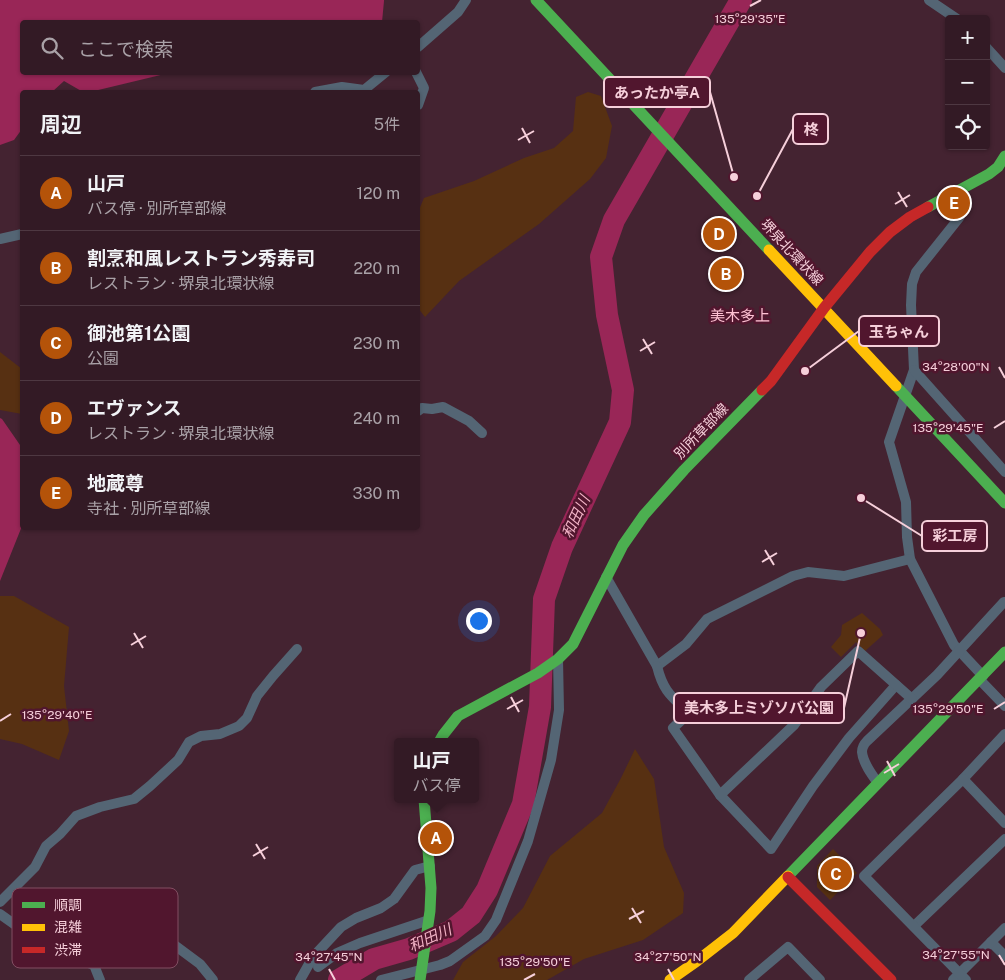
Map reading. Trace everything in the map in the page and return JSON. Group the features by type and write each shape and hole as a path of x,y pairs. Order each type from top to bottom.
{"main road":[{"name":"堺泉北環状線","path":"536,0 1005,503"},
{"name":"別所草部線","path":"442,738 458,716 538,674 555,662 573,644 623,544 644,515 684,470 771,381 824,308 870,252 890,232 910,217 989,174 998,167 1005,156"},
{"path":"670,980 734,933 1005,652"},
{"path":"421,971 431,889 424,803"},
{"path":"788,877 891,980"}],"street":[{"path":"420,46 458,12 466,0"},
{"path":"929,0 951,15"},
{"path":"990,51 1005,68"},
{"path":"326,90 342,87 364,90 382,75"},
{"path":"418,75 424,88 420,99"},
{"path":"961,190 965,205 959,218 916,272 912,284 910,305 914,370 889,442 906,502 910,559 954,645 1005,706"},
{"path":"0,239 20,234"},
{"path":"914,370 1005,472"},
{"path":"420,410 443,407 470,421 482,433"},
{"path":"656,666 686,644 708,619 793,576 808,572 844,576 910,559"},
{"path":"606,576 656,666 660,680 668,693 689,713 673,728 720,795 771,849 813,786 849,738 896,685"},
{"path":"878,783 868,769 862,752 867,740 936,675 1004,602"},
{"path":"14,888 35,867 46,846 76,816 100,806 134,799 178,760 189,742 201,736 220,734 239,726 247,718 257,696 297,649"},
{"path":"720,795 794,725 821,687 858,651 912,699"},
{"path":"381,980 421,971 450,961 485,936 496,920 528,841 552,760 559,710 555,662"},
{"path":"1005,734 963,779 864,876 914,926 960,978 1005,928"},
{"path":"963,779 1005,823"},
{"path":"914,926 1005,839"},
{"path":"300,980 313,957 341,927 356,918 381,908 394,899 415,870 430,866"},
{"path":"0,902 12,890"},
{"path":"0,914 12,923"},
{"path":"318,967 337,953 360,943 428,923"},
{"path":"991,942 1005,956"},
{"path":"749,980 788,947 820,980"},
{"path":"178,948 200,964 213,980"},
{"path":"95,968 100,980"}],"shaded area":[{"path":"0,0 384,0 382,20 20,20 20,75 161,75 98,90 80,90 64,81 54,90 20,90 20,132 14,140 0,145"},
{"path":"588,92 601,96 612,126 606,158 590,179 539,224 459,281 425,317 420,311 420,207 424,198 474,181 524,158 554,148 573,131 576,97"},
{"path":"0,352 20,367 20,414 0,410"},
{"path":"0,418 20,445 20,530 0,581"},
{"path":"0,596 14,596 69,627 64,686 69,731 59,760 22,744 0,739"},
{"path":"862,613 880,629 883,635 865,651 856,642 841,657 831,647 841,635 842,625"},
{"path":"635,749 654,779 664,847 684,893 683,913 643,940 584,959 547,980 453,980 463,962 496,936 523,908 550,856 602,813"},
{"path":"833,849 857,873 830,900 817,887 817,866"}],"waterway":[{"name":"和田川","path":"339,980 374,959 409,949 451,931 471,915 487,890 523,804 540,707 544,599 562,547 620,422 623,390 607,315 601,257 614,220 741,0"}],"traffic: fast":[{"path":"536,0 769,250"},
{"path":"928,207 989,174 998,167 1005,156"},
{"path":"896,386 1005,503"},
{"path":"441,738 458,716 538,673 558,659 573,644 623,545 644,515 684,470 762,390"},
{"path":"788,876 1005,652"},
{"path":"420,980 430,911 431,888 424,803"}],"traffic: slow":[{"path":"769,250 896,386"},
{"path":"670,980 733,933 788,876"}],"traffic: jam":[{"path":"762,390 771,381 824,308 870,252 890,232 910,217 928,207"},
{"path":"788,877 891,980"}],"place":[{"name":"あったか亭A","path":"734,177"},
{"name":"柊","path":"757,196"},
{"name":"地蔵尊","path":"954,203"},
{"name":"エヴァンス","path":"719,234"},
{"name":"割烹和風レストラン秀寿司","path":"726,274"},
{"name":"玉ちゃん","path":"805,371"},
{"name":"彩工房","path":"861,498"},
{"name":"美木多上ミゾソバ公園","path":"861,633"},
{"name":"山戸","path":"436,838"},
{"name":"御池第1公園","path":"836,874"}],"district":[{"name":"美木多上","path":"740,316"}]}
